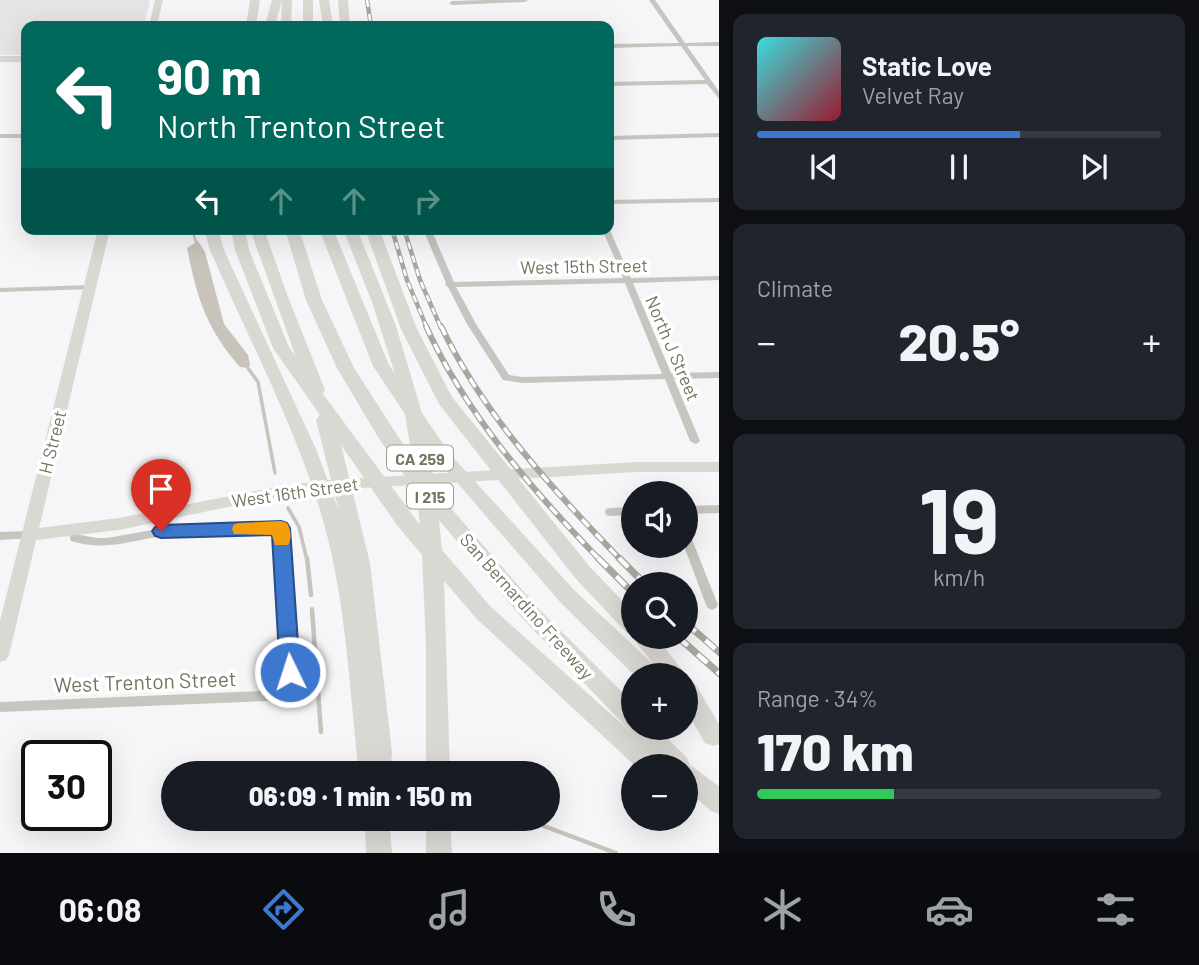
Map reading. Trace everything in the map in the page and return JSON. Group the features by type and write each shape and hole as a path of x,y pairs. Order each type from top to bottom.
{"highway":[{"path":"252,21 255,0"},
{"path":"272,21 276,0"},
{"path":"286,21 287,0"},
{"path":"308,21 309,0"},
{"path":"324,0 327,21"},
{"path":"343,0 345,21"},
{"path":"213,235 217,250 307,449 330,511 348,591 369,761"},
{"path":"239,235 242,250 281,348 404,520 485,612 639,754"},
{"path":"259,235 313,377 345,492 360,563 379,761"},
{"name":"San Bernardino Freeway","path":"294,235 314,302 340,356 384,431 470,547 553,638 621,707"},
{"name":"San Bernardino Freeway","path":"328,235 381,366 444,459 568,597 637,663"},
{"name":"CA 259","path":"353,235 391,332 415,426 429,520 437,649 439,761"},
{"path":"374,235 409,329 445,400 583,573 621,613"},
{"path":"653,649 665,663"},
{"path":"698,709 716,739"},
{"path":"698,722 716,739"},
{"path":"653,740 666,754"},
{"path":"698,785 719,803"},
{"path":"378,831 379,853"},
{"path":"438,831 439,853"}],"street":[{"path":"154,21 159,0"},
{"path":"452,3 525,0"},
{"path":"652,0 719,98"},
{"path":"614,46 719,44"},
{"path":"0,59 21,59"},
{"path":"614,84 709,82"},
{"path":"614,138 719,135"},
{"path":"0,136 21,136"},
{"path":"614,202 719,200"},
{"name":"H Street","path":"0,655 103,235"},
{"path":"429,235 449,285 475,334 506,378 719,375"},
{"name":"North J Street","path":"608,235 695,441"},
{"name":"West 15th Street","path":"449,285 719,278"},
{"path":"0,290 90,287"},
{"name":"West 16th Street","path":"0,536 74,531 119,524 327,485 636,467 719,467"},
{"path":"698,510 719,509"},
{"path":"610,512 621,512"},
{"name":"West Trenton Street","path":"0,707 291,695 281,528 161,531 104,542 80,540 75,538 74,531"},
{"path":"694,558 712,605"}],"shaded area":[{"path":"0,0 150,0 145,21 21,21 21,55 0,55"},
{"path":"198,241 205,252 224,324 248,355 248,368 240,367 228,353 204,312 187,248"}],"waterway":[{"path":"194,235 196,242"},
{"path":"248,368 258,382 275,473"},
{"path":"288,508 299,527 307,560"},
{"path":"307,558 311,595"},
{"path":"312,609 321,732"},
{"path":"557,831 616,853"}],"railway":[{"path":"367,0 370,21"},
{"path":"394,235 407,280 427,328"},
{"path":"406,235 420,280 441,328"},
{"path":"441,326 477,390 521,450 621,560"},
{"path":"427,328 460,390 503,450 550,507 600,560"},
{"path":"600,560 621,581"},
{"path":"621,560 633,572"},
{"path":"698,634 719,652"},
{"path":"692,649 719,673"}],"slow traffic":[{"path":"240,529 281,528 281,540"}],"route":[{"path":"161,531 281,528 290,672"}]}
